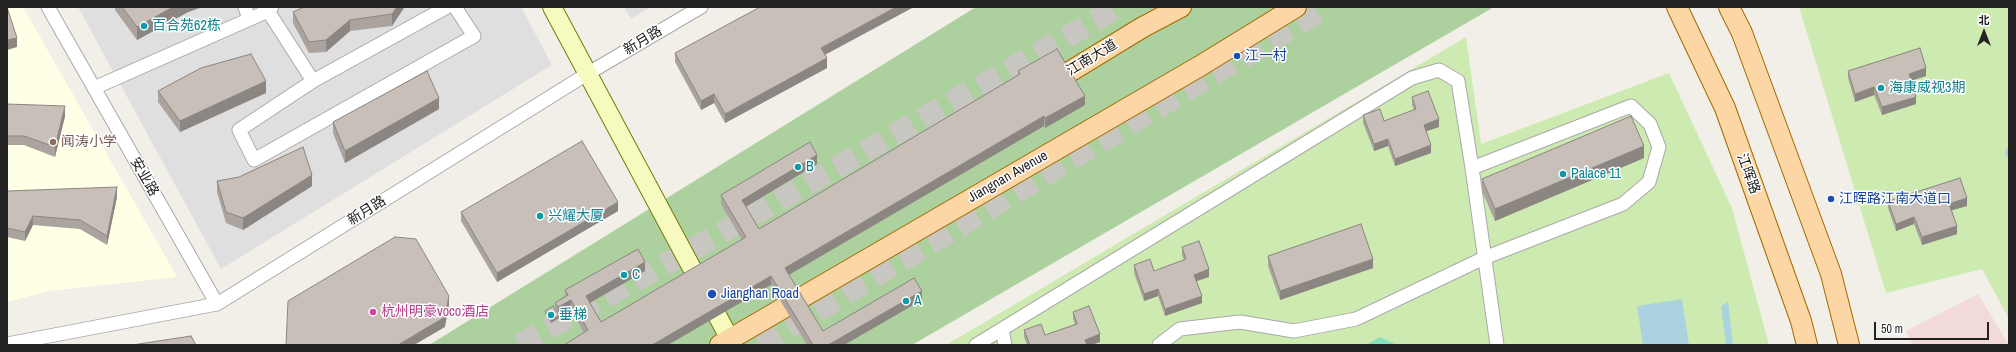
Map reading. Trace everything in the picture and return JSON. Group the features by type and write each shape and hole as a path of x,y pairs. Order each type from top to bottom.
{"main road":[{"name":"江南大道","path":"1034,93 1143,27 1181,7"},
{"name":"Jiangnan Avenue","path":"728,343 1200,66 1296,7"},
{"name":"江晖路","path":"1677,7 1725,108 1801,321 1807,345"},
{"path":"1729,7 1742,33 1831,274 1849,345"},
{"path":"685,302 712,286"}],"street":[{"name":"安业路","path":"48,7 216,304"},
{"path":"447,7 313,81 239,130 254,160 474,36 455,7"},
{"path":"552,7 587,74 712,286 728,343"},
{"name":"新月路","path":"7,344 216,304 587,74 701,7"},
{"path":"94,88 247,13 270,9 313,81"},
{"path":"976,345 1412,78 1438,70 1458,81 1472,168 1496,345"},
{"path":"1159,345 1180,329 1240,322 1294,331 1356,319 1484,258 1623,204 1649,182 1659,147 1650,124 1631,106 1472,168"},
{"path":"1002,329 1005,345"}],"shaded area":[{"name":"闻涛小学","path":"7,7 23,7 177,277 49,291 7,302"},
{"path":"78,7 521,7 552,65 221,269"},
{"path":"624,7 651,7 631,19"},
{"path":"1978,294 2009,345 1912,345 1906,331"}],"green space":[{"path":"976,7 1494,7 912,345 429,345"},
{"path":"1799,7 2009,7 2009,319 1982,269 1886,293"},
{"path":"1466,37 1481,144 1669,73 1732,208 1769,345 946,345"},
{"path":"1380,337 1397,345 1366,345"}],"water":[{"path":"1682,299 1689,345 1643,345 1637,306"},
{"path":"1728,302 1733,345 1726,345 1721,306"}],"building":[{"path":"7,7 17,38 7,40"},
{"path":"122,7 173,7 137,27"},
{"path":"304,7 397,7 392,14 350,20 326,40 309,42 293,12"},
{"path":"760,7 896,7 821,48 827,58 725,114 714,94 701,101 675,53"},
{"name":"海康威视3期","path":"1920,48 1926,68 1909,74 1916,97 1882,107 1874,87 1855,94 1848,71"},
{"name":"Jianghan Road","path":"1057,49 1085,96 1045,118 1044,116 785,268 823,331 914,278 922,291 828,345 813,345 771,276 652,345 564,345 588,330 571,300 558,307 555,303 568,295 565,290 638,249 645,262 586,296 601,322 746,237 721,195 810,142 817,155 742,200 759,229 1020,74 1018,71"},
{"path":"251,54 266,81 180,121 158,91 201,68"},
{"path":"427,71 439,98 345,151 333,122"},
{"path":"1428,91 1439,119 1424,125 1431,145 1395,159 1388,139 1374,144 1363,115 1380,109 1384,121 1416,109 1412,97"},
{"path":"7,104 65,106 55,147 24,136 7,136"},
{"name":"Palace 11","path":"1631,116 1644,146 1495,209 1482,179"},
{"name":"兴耀大厦","path":"582,141 618,202 497,273 461,212"},
{"path":"303,147 312,175 243,218 226,212 217,181 239,177"},
{"path":"1960,178 1967,198 1949,204 1957,226 1922,237 1914,217 1896,224 1888,201"},
{"path":"117,187 107,236 80,220 33,216 25,232 7,228 7,191"},
{"path":"1361,224 1373,259 1280,291 1268,256"},
{"path":"395,237 416,239 449,296 445,317 398,345 286,345 288,301"},
{"path":"1199,241 1209,269 1194,275 1202,296 1165,309 1158,289 1144,294 1134,265 1150,259 1154,271 1186,259 1182,247"},
{"name":"垂梯","path":"553,306 559,315 551,320 545,311"},
{"path":"1089,306 1100,334 1085,340 1087,345 1030,345 1024,330 1041,324 1045,335 1077,324 1073,312"},
{"path":"191,336 196,345 132,345"}],"waterway":[{"path":"2009,149 2007,153 2009,156"}],"tunnel":[{"path":"519,345 700,245 1119,7"},
{"path":"760,345 1327,7"}],"place":[{"name":"百合苑62栋","path":"144,26"},
{"name":"江一村","path":"1237,56"},
{"name":"海康威视3期","path":"1881,88"},
{"name":"闻涛小学","path":"53,142"},
{"name":"B","path":"798,167"},
{"name":"Palace 11","path":"1563,174"},
{"name":"江晖路江南大道口","path":"1831,199"},
{"name":"兴耀大厦","path":"540,216"},
{"name":"C","path":"624,275"},
{"name":"Jianghan Road","path":"712,294"},
{"name":"A","path":"906,301"},
{"name":"杭州明豪voco酒店","path":"373,312"},
{"name":"垂梯","path":"551,315"}]}
